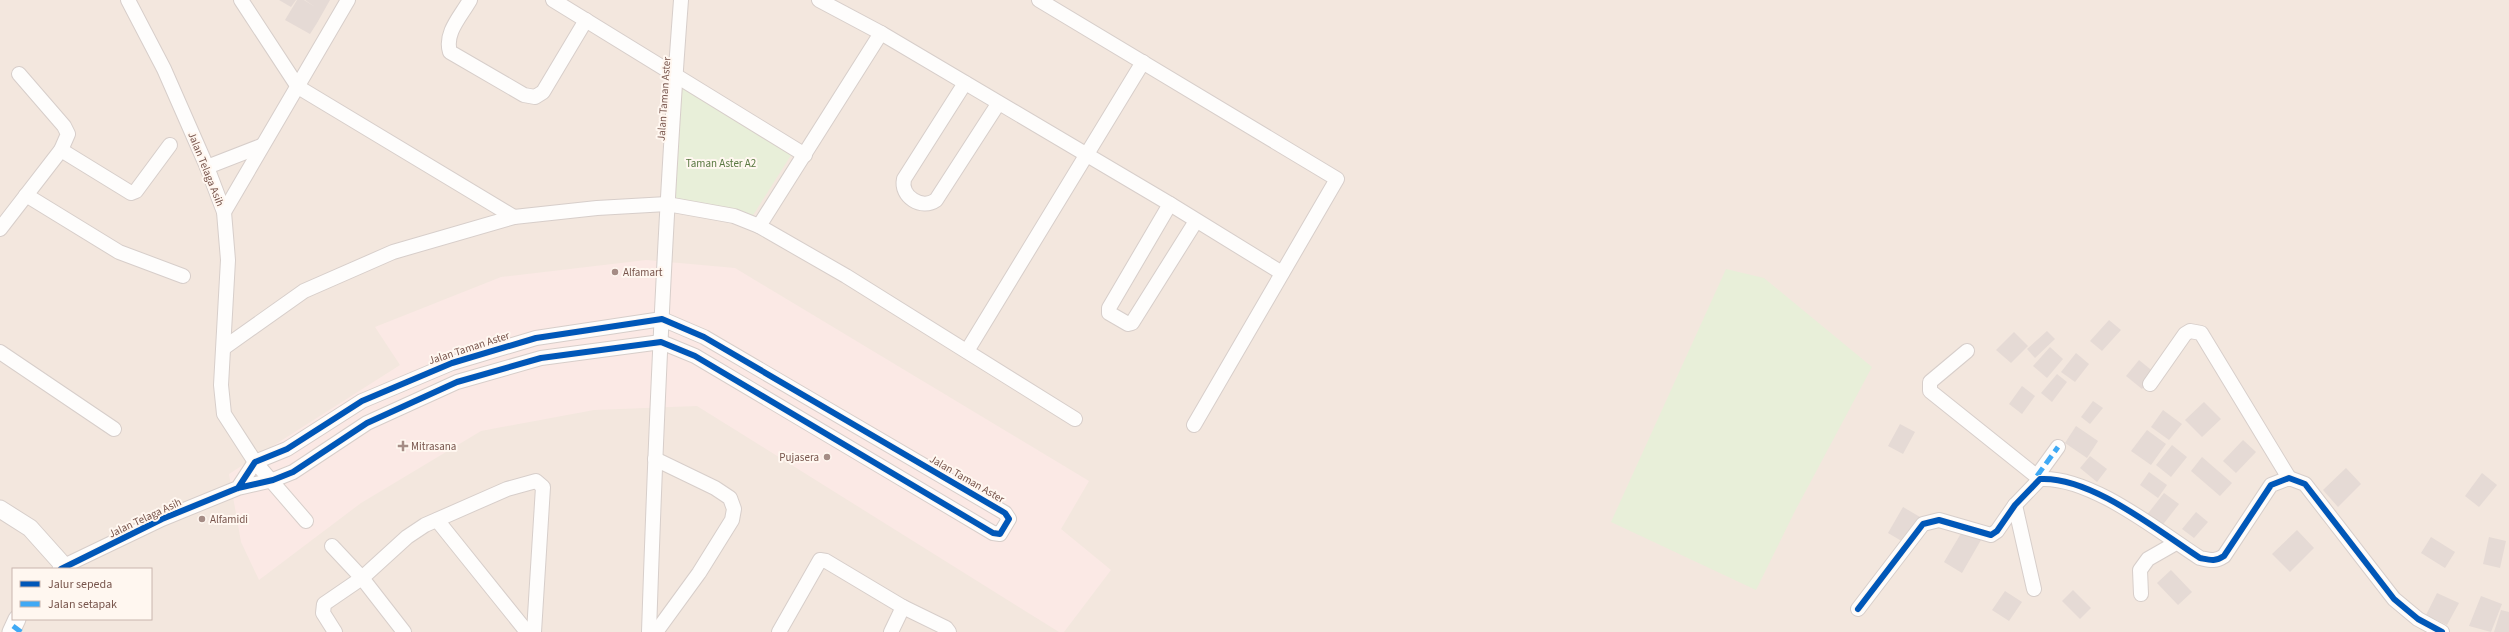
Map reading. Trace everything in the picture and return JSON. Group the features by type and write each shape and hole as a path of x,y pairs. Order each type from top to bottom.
{"street":[{"name":"Jalan Telaga Asih","path":"128,0 164,69 207,167 224,212 228,260 225,347 221,385 224,414 256,462 273,480"},
{"path":"241,0 298,87 514,217"},
{"path":"224,212 260,146 298,87 348,0"},
{"path":"470,0 449,35 447,44 450,52 524,95 535,97 543,92 586,20"},
{"path":"553,0 805,155"},
{"name":"Jalan Taman Aster","path":"649,632 655,459 667,204 681,0"},
{"path":"819,0 880,33 998,104 1170,204 1282,273"},
{"path":"1039,0 1338,179 1194,425"},
{"path":"759,226 805,155 880,33"},
{"path":"967,351 1142,62"},
{"path":"0,229 61,150 68,134 64,126 19,74"},
{"path":"965,84 904,180 903,187 906,194 921,204 929,205 936,200 998,104"},
{"path":"61,150 131,193 136,192 170,145"},
{"path":"207,167 260,146"},
{"path":"26,195 119,252 183,276"},
{"path":"225,347 304,291 393,252 514,217 597,208 667,204 734,216 759,226 822,262 1075,419"},
{"path":"1170,204 1109,308 1109,313 1128,324 1132,323 1196,220"},
{"name":"Jalan Taman Aster","path":"256,462 287,449 362,400 452,363 536,338 662,319 704,337 1005,513 1009,519 1000,534 993,533 695,356 661,342 541,358 457,382 367,423 293,472 273,480"},
{"path":"2150,384 2185,334 2190,331 2200,333 2289,478 2305,484 2394,598 2406,611 2442,632"},
{"path":"1967,351 1930,382 1930,391 2038,478 2068,482 2090,489 2200,558 2218,560 2224,556 2272,485 2289,478"},
{"path":"0,352 114,429"},
{"path":"1858,609 1923,524 1940,520 1991,535 1997,531 2015,505 2038,478 2058,447"},
{"path":"655,459 715,488 730,498 734,509 732,520 699,573 656,632"},
{"path":"238,488 256,462"},
{"name":"Jalan Telaga Asih","path":"0,509 30,528 63,567 162,520 238,488 273,480"},
{"path":"273,480 306,521"},
{"path":"335,632 323,613 324,604 362,578 407,537 436,520 524,482 536,481 543,487 534,632"},
{"path":"2015,505 2034,589"},
{"path":"436,520 527,632"},
{"path":"2141,594 2140,570 2148,560 2176,543"},
{"path":"332,546 362,578 404,632"},
{"path":"779,632 820,560 836,566 903,607 946,628 948,632"},
{"path":"891,632 903,607"}],"shaded area":[{"path":"0,0 2509,0 2509,632 0,632"},
{"path":"646,260 735,268 1089,481 1061,529 1111,570 1064,632 1059,632 697,406 594,410 481,431 361,503 259,580 241,542 229,474 400,365 375,327 501,277"}],"green space":[{"name":"Taman Aster A2","path":"676,79 793,152 750,220 671,202"},
{"path":"1726,269 1764,278 1872,367 1795,511 1756,590 1611,522"}],"building":[{"path":"279,0 296,0 291,7"},
{"path":"297,0 304,0 315,7 305,0 330,0 310,34 285,20"},
{"path":"2109,320 2121,330 2102,351 2090,341"},
{"path":"2047,331 2055,339 2035,358 2027,349"},
{"path":"2014,332 2028,346 2011,363 1996,350"},
{"path":"2050,347 2063,359 2047,378 2033,366"},
{"path":"2076,353 2089,364 2075,382 2061,372"},
{"path":"2139,360 2155,373 2142,389 2126,376"},
{"path":"2057,374 2067,382 2052,402 2041,393"},
{"path":"2022,386 2035,396 2022,414 2009,404"},
{"path":"2093,401 2103,408 2090,424 2081,417"},
{"path":"2204,402 2221,419 2202,437 2185,420"},
{"path":"2163,410 2182,424 2169,440 2151,427"},
{"path":"1900,424 1915,432 1903,454 1888,446"},
{"path":"2076,426 2098,441 2087,458 2065,443"},
{"path":"2147,430 2166,444 2151,465 2131,451"},
{"path":"2243,440 2256,452 2236,473 2223,461"},
{"path":"2172,445 2187,457 2171,477 2156,465"},
{"path":"2090,456 2107,469 2097,482 2080,468"},
{"path":"2202,457 2232,483 2220,496 2191,471"},
{"path":"2346,468 2361,484 2338,507 2323,490"},
{"path":"2149,472 2167,485 2158,498 2140,485"},
{"path":"2482,473 2497,485 2479,507 2465,496"},
{"path":"2164,493 2179,504 2161,527 2146,516"},
{"path":"1903,507 1920,517 1905,543 1888,533"},
{"path":"2196,512 2208,522 2194,538 2182,529"},
{"path":"1963,530 1981,540 1962,573 1944,562"},
{"path":"2297,530 2314,548 2290,572 2272,554"},
{"path":"2431,537 2455,552 2445,568 2421,553"},
{"path":"2489,537 2506,541 2500,568 2483,564"},
{"path":"2171,570 2192,592 2178,605 2157,583"},
{"path":"2073,590 2091,608 2080,619 2062,601"},
{"path":"2005,591 2022,602 2009,621 1992,610"},
{"path":"2437,593 2459,603 2447,625 2426,615"},
{"path":"2481,596 2502,604 2491,632 2469,626"},
{"path":"2501,610 2509,612 2509,632 2494,632"}],"marked path":[{"path":"2037,476 2058,447"},
{"path":"13,626 21,632"}],"cycle path":[{"path":"662,319 704,337 1005,513 1009,519 1000,534 993,533 695,356 661,342 541,358 457,382 367,423 293,472 273,480 238,488 255,462 287,449 362,401 452,363 536,338 662,319"},
{"path":"1858,609 1923,524 1939,520 1991,535 1997,531 2015,505 2040,479 2060,480 2081,486 2123,507 2200,558 2212,560 2224,556 2271,485 2289,478 2305,484 2394,599 2418,619 2442,632"},
{"path":"63,568 162,519 238,488"}],"place":[{"name":"Alfamart","path":"615,272"},
{"name":"Mitrasana","path":"403,446"},
{"name":"Pujasera","path":"827,457"},
{"name":"Alfamidi","path":"202,519"}]}
